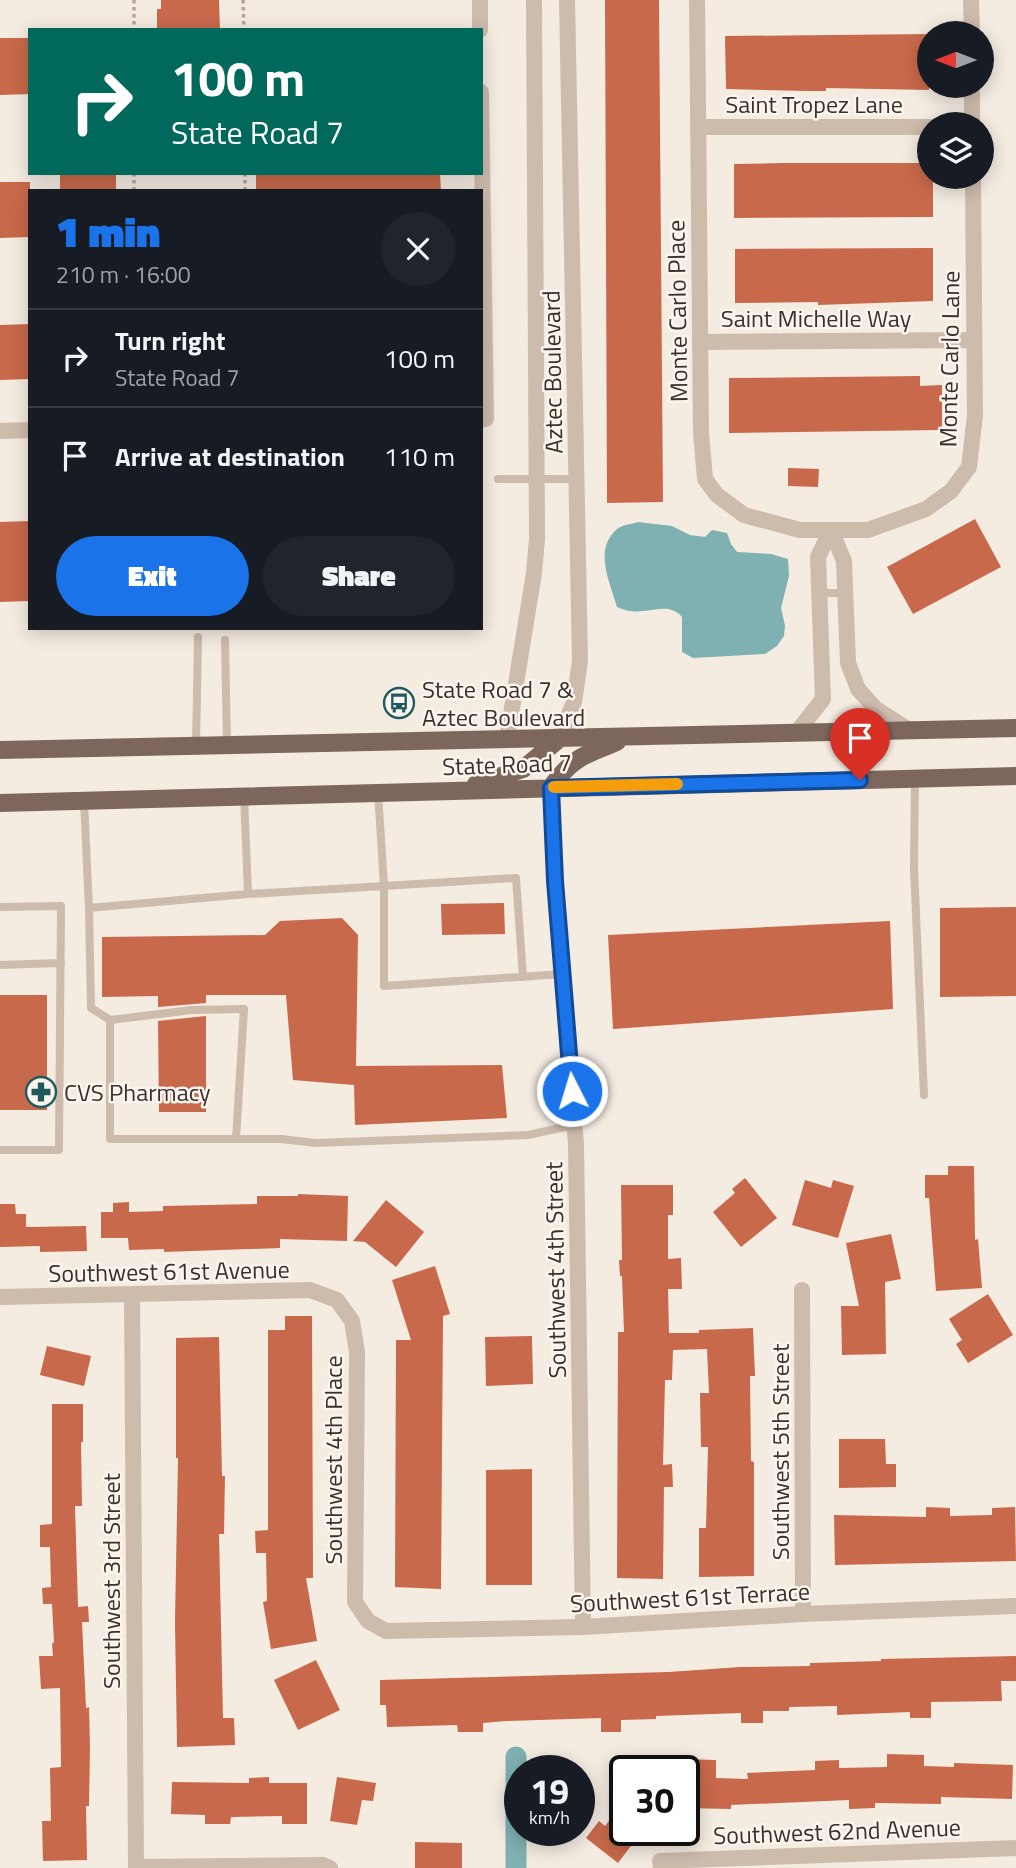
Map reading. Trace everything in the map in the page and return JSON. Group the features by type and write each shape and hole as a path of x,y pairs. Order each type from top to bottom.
{"main road":[{"name":"State Road 7","path":"0,750 1016,728"},
{"path":"551,788 566,767 588,753 634,736"},
{"path":"456,790 523,769 558,739"},
{"name":"State Road 7","path":"0,803 1016,776"}],"street":[{"path":"480,0 480,28"},
{"name":"Aztec Boulevard","path":"507,739 537,539 534,0"},
{"name":"Aztec Boulevard","path":"558,739 574,702 580,661 567,0"},
{"name":"Monte Carlo Place","path":"697,0 701,433 705,479 717,495 744,515 800,530 831,530"},
{"path":"971,0 972,21"},
{"name":"Saint Tropez Lane","path":"698,127 917,127"},
{"name":"Monte Carlo Lane","path":"831,530 868,530 926,509 951,491 969,467 975,415 973,189"},
{"path":"483,310 484,419"},
{"name":"Saint Michelle Way","path":"700,342 974,340"},
{"path":"0,431 28,430"},
{"path":"831,530 844,561 848,663 858,690 876,709 909,730"},
{"path":"797,732 823,699 818,556 831,530"},
{"name":"Southwest 4th Street","path":"551,788 555,881 574,1125 583,1627"},
{"name":"Southwest 61st Avenue","path":"0,1297 310,1290 337,1300"},
{"name":"Southwest 5th Street","path":"802,1290 803,1614"},
{"name":"Southwest 3rd Street","path":"132,1294 136,1868"},
{"name":"Southwest 4th Place","path":"337,1300 352,1321 357,1352 355,1602 368,1621"},
{"name":"Southwest 61st Terrace","path":"368,1621 386,1631 583,1627 803,1614 1016,1606"},
{"name":"Southwest 62nd Avenue","path":"660,1864 896,1851 1016,1848"},
{"path":"896,1851 896,1868"},
{"path":"136,1868 323,1865 330,1868"}],"lane":[{"path":"498,479 576,480"},
{"path":"819,593 846,593"},
{"path":"196,746 198,638"},
{"path":"225,640 227,745"},
{"path":"915,778 914,869 925,1095"},
{"path":"378,792 384,886 384,986 562,974"},
{"path":"244,796 248,894"},
{"path":"84,801 91,1008 110,1020 192,1010 244,1009 236,1139"},
{"path":"89,908 248,894 516,878 523,976"},
{"path":"0,907 61,906 59,1150 0,1150"},
{"path":"0,965 61,963"},
{"path":"110,1020 110,1139 281,1139 316,1143 528,1135 574,1125"}],"path":[{"path":"134,0 134,28"},
{"path":"243,0 244,28"}],"water":[{"path":"638,522 672,526 690,535 705,537 712,530 727,533 737,552 771,554 788,559 789,576 781,608 784,636 777,646 765,654 693,658 682,652 682,617 676,612 669,609 636,611 617,607 605,566 606,547 617,529"}],"building":[{"path":"161,0 219,0 220,28 157,28 157,9 161,9"},
{"path":"605,0 659,0 663,502 607,503"},
{"path":"917,34 917,90 726,89 725,36"},
{"path":"0,38 28,38 28,94 0,95"},
{"path":"917,163 917,189 933,189 933,217 734,218 734,164"},
{"path":"60,175 116,175 116,189 60,189"},
{"path":"256,175 440,175 441,189 256,189"},
{"path":"0,182 30,182 28,237 0,238"},
{"path":"933,248 933,301 818,305 818,302 735,303 735,249"},
{"path":"28,324 28,379 0,380 0,325"},
{"path":"920,376 920,386 942,385 942,430 729,433 729,378"},
{"path":"788,468 819,469 818,487 788,486"},
{"path":"975,519 1001,567 913,614 887,567"},
{"path":"28,521 28,601 0,602 0,522"},
{"path":"504,903 505,934 442,935 441,904"},
{"path":"1016,907 1016,996 940,997 940,908"},
{"path":"342,918 358,935 356,1066 502,1065 507,1118 355,1125 354,1085 293,1080 286,995 206,995 206,1003 158,1007 158,996 102,997 102,937 265,935 280,921"},
{"path":"890,921 893,1009 613,1029 608,935"},
{"name":"CVS Pharmacy","path":"0,995 47,995 47,1110 0,1110"},
{"path":"206,1016 206,1112 159,1112 158,1021"},
{"path":"948,1166 974,1166 975,1240 978,1239 982,1288 936,1291 929,1198 925,1198 925,1175 948,1175"},
{"path":"745,1178 777,1218 741,1247 713,1212 735,1193 732,1189"},
{"path":"805,1180 831,1188 833,1180 854,1186 838,1238 792,1225"},
{"path":"621,1185 673,1185 673,1215 668,1215 668,1259 681,1258 682,1289 668,1289 669,1333 753,1328 755,1376 750,1376 751,1461 754,1462 754,1576 699,1577 699,1528 706,1528 708,1447 701,1447 700,1393 709,1393 707,1349 673,1350 672,1380 665,1380 663,1465 672,1464 673,1487 664,1487 663,1579 617,1578 618,1332 624,1332 619,1260 622,1260"},
{"path":"257,1196 348,1196 347,1241 280,1239 280,1248 164,1252 164,1249 129,1250 128,1238 101,1238 101,1212 113,1212 113,1203 129,1202 129,1212 163,1211 163,1206 257,1204"},
{"path":"386,1200 424,1232 396,1267 365,1242 353,1241"},
{"path":"0,1204 15,1204 16,1214 26,1214 26,1227 86,1226 87,1251 40,1252 40,1246 0,1247"},
{"path":"891,1234 901,1279 885,1282 886,1354 842,1355 841,1306 859,1306 846,1243"},
{"path":"435,1266 450,1314 443,1316 441,1589 395,1587 396,1340 411,1340 392,1280"},
{"path":"988,1294 1013,1335 968,1363 956,1344 962,1340 949,1319"},
{"path":"285,1316 312,1316 313,1578 306,1578 317,1641 271,1649 263,1602 267,1601 266,1553 256,1553 255,1531 268,1530 268,1330 285,1330"},
{"path":"532,1336 533,1384 486,1386 485,1337"},
{"path":"219,1337 222,1476 225,1476 224,1534 219,1534 223,1718 234,1718 235,1745 177,1747 176,1338"},
{"path":"47,1346 91,1356 84,1386 40,1375"},
{"path":"52,1404 83,1404 82,1506 75,1506 78,1607 88,1606 89,1622 82,1622 90,1747 89,1806 86,1806 87,1860 43,1861 42,1821 51,1821 50,1768 61,1767 60,1688 41,1689 39,1656 53,1656 54,1643 52,1604 43,1604 42,1588 51,1587 50,1547 40,1547 40,1525 52,1524"},
{"path":"839,1439 885,1439 886,1464 896,1464 896,1487 839,1488"},
{"path":"532,1469 532,1585 486,1585 486,1470"},
{"path":"926,1507 950,1508 950,1516 992,1515 992,1508 1015,1507 1016,1561 835,1565 834,1515 926,1517"},
{"path":"1016,1656 1016,1681 1001,1681 1002,1701 931,1702 931,1718 910,1718 910,1712 837,1715 837,1706 789,1707 789,1711 763,1711 763,1723 741,1723 741,1713 621,1720 621,1732 601,1732 601,1718 483,1723 483,1732 458,1732 457,1725 387,1727 386,1705 380,1705 380,1680 669,1672 810,1666 810,1663 881,1659"},
{"path":"316,1660 340,1710 298,1730 274,1680"},
{"path":"887,1754 924,1755 924,1766 954,1767 954,1763 1013,1765 1012,1799 941,1797 941,1804 875,1803 875,1808 849,1809 849,1800 731,1805 731,1809 700,1808 700,1760 716,1760 716,1778 748,1779 747,1773 815,1770 815,1761 839,1760 839,1768 887,1767"},
{"path":"269,1777 269,1783 307,1783 307,1824 282,1824 282,1816 231,1817 230,1824 205,1824 205,1815 171,1814 172,1782 249,1783 249,1778"},
{"path":"337,1777 376,1783 373,1801 362,1800 357,1825 330,1821"},
{"path":"599,1821 605,1826 609,1821 609,1846 631,1846 618,1863 595,1845 595,1826"},
{"path":"415,1842 462,1843 462,1868 415,1868"}],"waterway":[{"path":"516,1846 516,1868"}],"slow traffic":[{"path":"554,787 677,784"}],"place":[{"name":"State Road 7 & Aztec Boulevard","path":"399,703"},
{"name":"CVS Pharmacy","path":"41,1092"}],"route":[{"path":"572,1091 555,881 551,788 860,780"}]}
